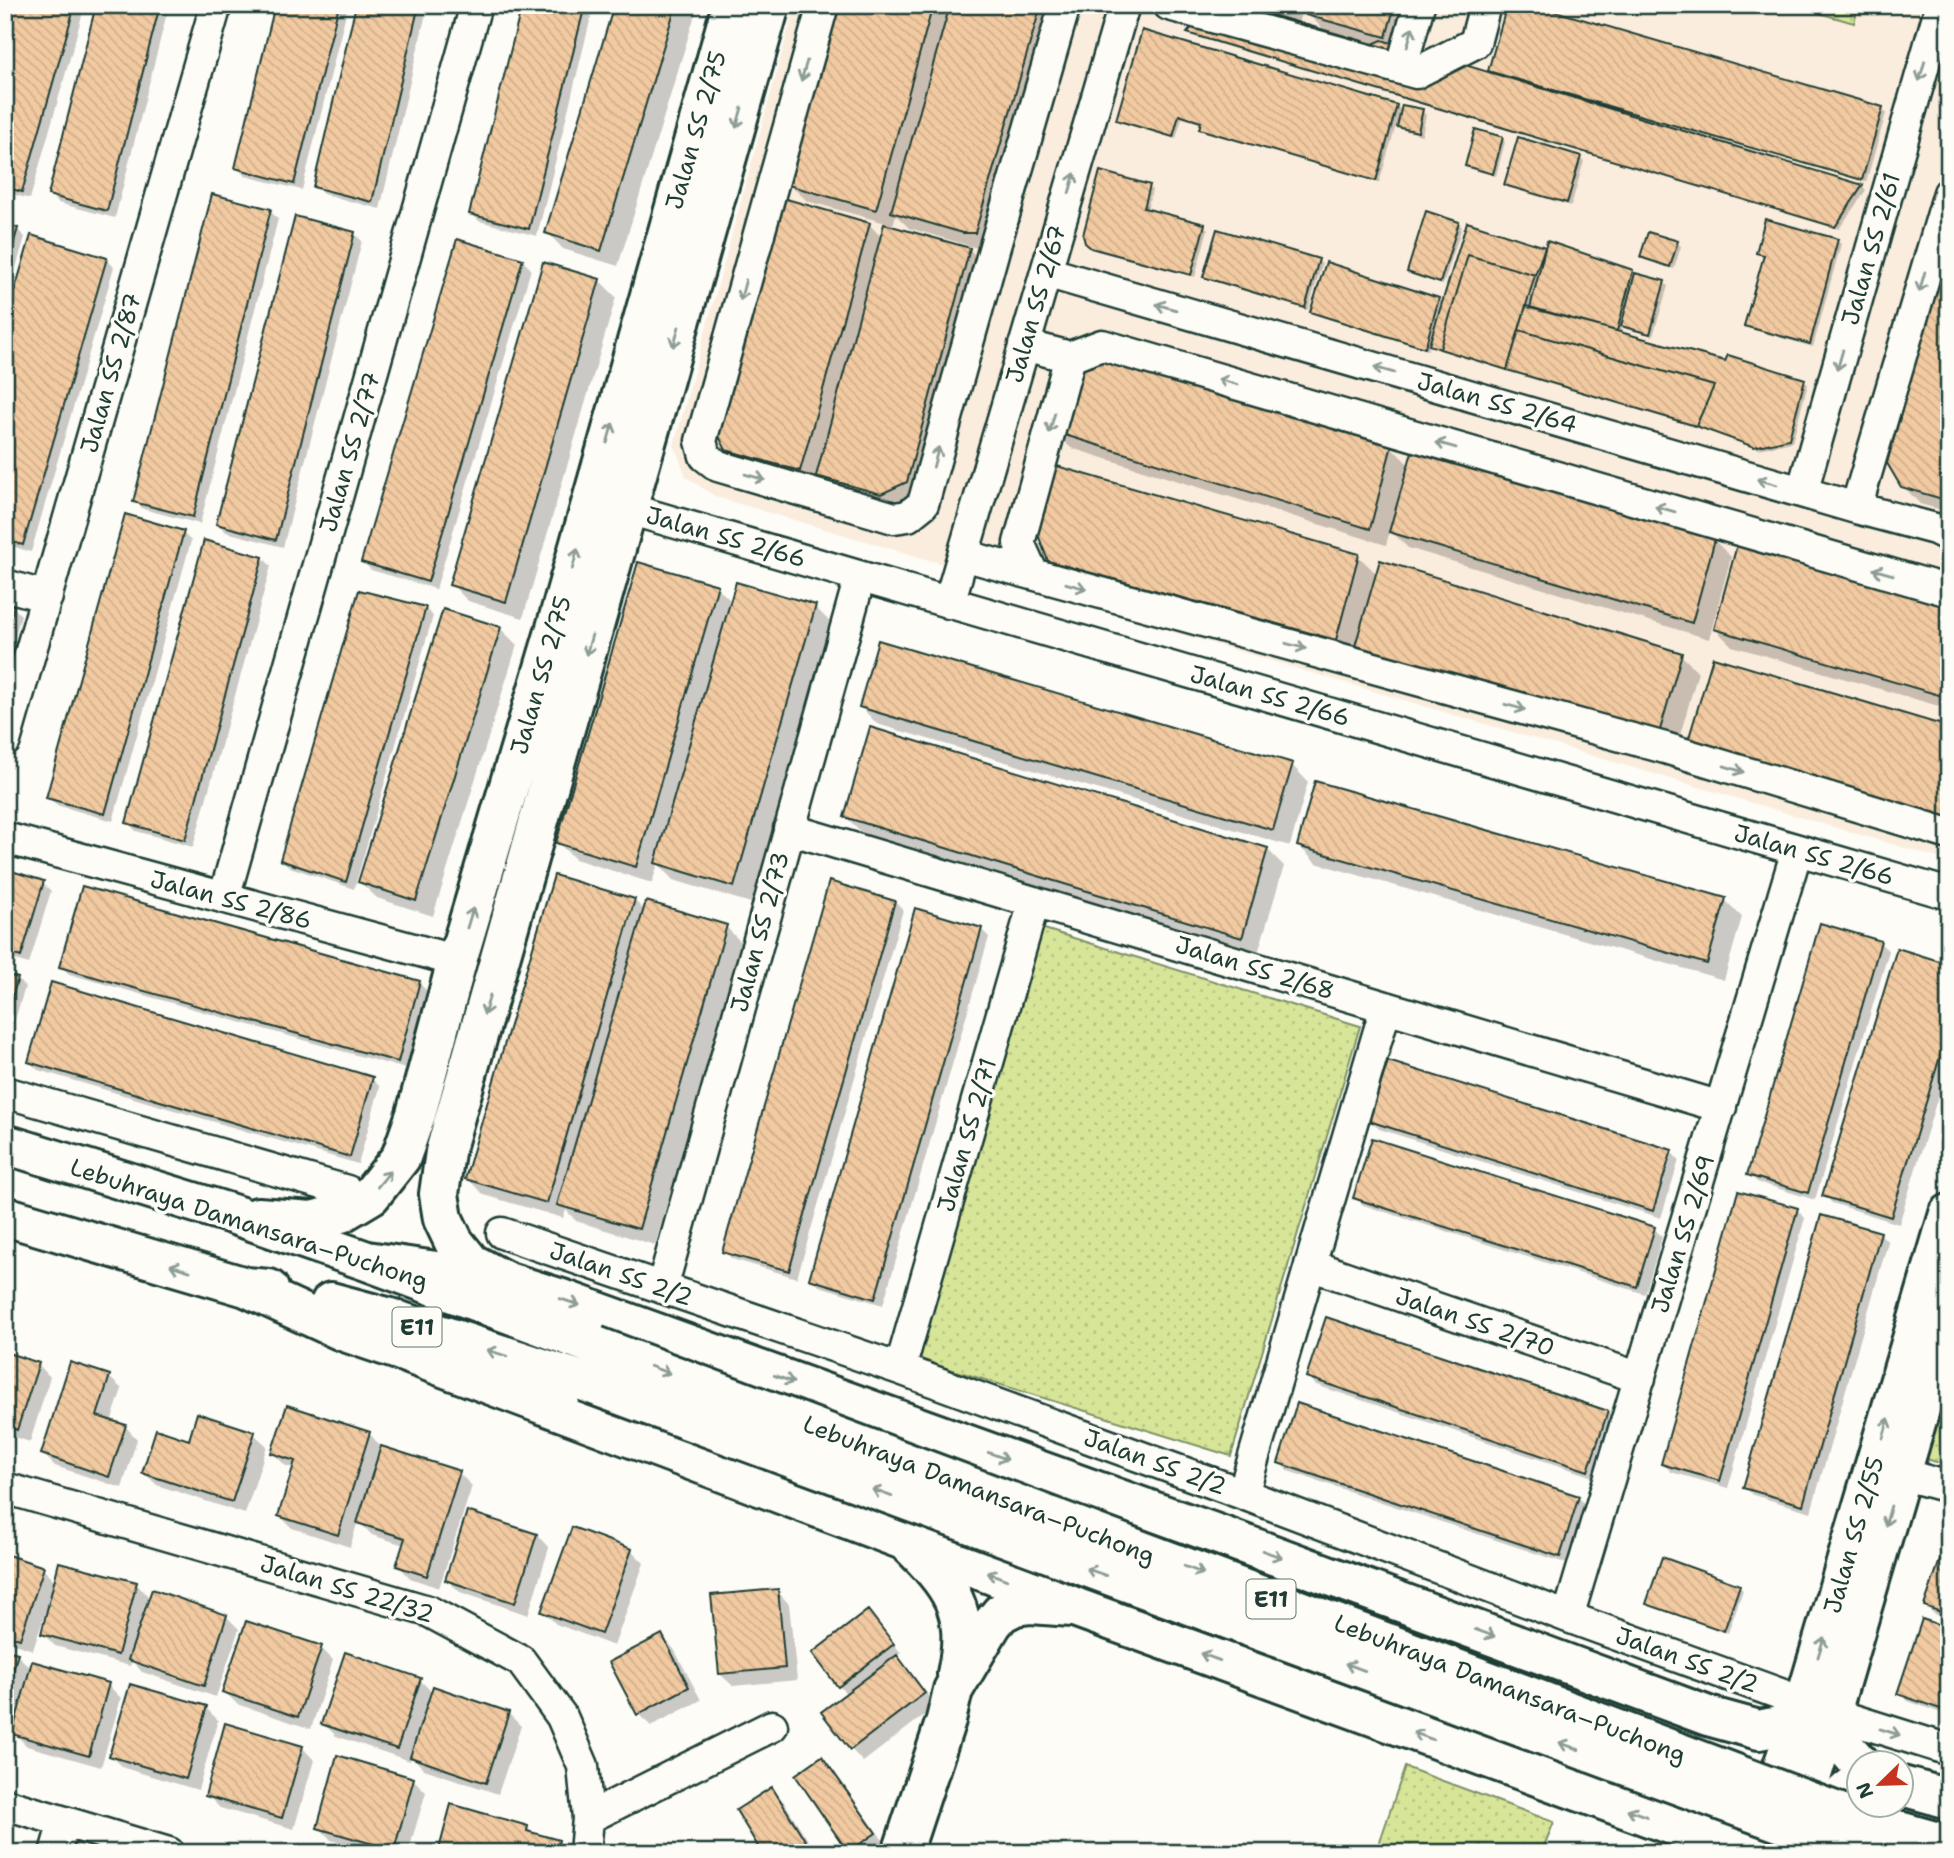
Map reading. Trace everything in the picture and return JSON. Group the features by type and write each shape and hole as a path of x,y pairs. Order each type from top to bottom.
{"main road":[{"name":"Jalan SS 2/75","path":"232,1214 312,1221 341,1213 371,1195 401,1157 416,1114 457,961 552,642 732,5"},
{"name":"Jalan SS 2/75","path":"505,1281 471,1263 454,1242 443,1219 439,1194 445,1152 770,5"},
{"name":"Lebuhraya Damansara–Puchong","path":"5,1144 232,1214 368,1261 1856,1819 1949,1845"},
{"name":"Jalan SS 2/55","path":"1787,1853 1813,1709 1941,1269 1949,1214"},
{"name":"Lebuhraya Damansara–Puchong","path":"5,1216 246,1287 277,1290 338,1304 585,1382 1863,1853"},
{"path":"368,1261 505,1281 562,1299 1238,1542 1708,1716 1759,1730 1779,1726 1813,1709 1848,1750"},
{"path":"246,1287 342,1331 906,1541 1077,1608 1750,1853"},
{"name":"Jalan SS 2/55","path":"1750,1853 1813,1709 1900,1474 1949,1310"},
{"path":"902,1853 946,1720 962,1635 958,1610 945,1582 906,1541"},
{"path":"953,1690 1001,1613 1015,1606 1031,1604 1077,1608"},
{"path":"1688,1831 1724,1804 1732,1792 1736,1774 1727,1742 1708,1716"},
{"path":"1916,1790 1949,1799"},
{"path":"1832,1853 1826,1826 1831,1811 1846,1791"}],"street":[{"name":"Jalan SS 2/87","path":"5,741 216,5"},
{"name":"Jalan SS 2/77","path":"224,898 476,5"},
{"path":"822,5 701,441 705,456 718,466 894,518 908,516 923,504 1065,5"},
{"name":"Jalan SS 2/67","path":"950,603 1124,5"},
{"path":"1170,5 1409,71 1475,43 1485,5"},
{"path":"1409,71 1419,5"},
{"name":"Jalan SS 2/61","path":"1802,492 1941,5"},
{"path":"1856,508 1949,193"},
{"name":"Jalan SS 2/64","path":"1045,272 1856,508 1944,531"},
{"path":"1024,345 1070,357 1102,345 1949,591"},
{"path":"1033,574 1018,543 1070,357"},
{"name":"Jalan SS 2/66","path":"591,498 1949,894"},
{"path":"963,555 1665,748 1949,834"},
{"name":"Jalan SS 2/73","path":"662,1288 860,577"},
{"path":"5,585 47,597"},
{"name":"Jalan SS 2/68","path":"789,829 1721,1107"},
{"name":"Jalan SS 2/86","path":"5,838 457,961"},
{"name":"Jalan SS 2/69","path":"1568,1617 1797,850"},
{"name":"Jalan SS 2/71","path":"901,1369 1034,902"},
{"path":"1243,1494 1386,1007"},
{"path":"5,1092 347,1191"},
{"name":"Jalan SS 2/2","path":"502,1233 901,1369 1243,1494 1813,1709 1949,1750"},
{"name":"Jalan SS 2/70","path":"1310,1265 1640,1378"},
{"path":"1900,1474 1949,1488"},
{"name":"Jalan SS 22/32","path":"5,1488 428,1611 521,1661 562,1717 583,1766 588,1818 585,1853"},
{"path":"588,1818 772,1726"},
{"path":"5,1804 169,1853"},
{"path":"55,1853 64,1822"}],"shaded area":[{"path":"795,5 1949,5 1949,861 716,497 686,477 674,445"}],"green space":[{"path":"1791,5 1858,5 1854,23"},
{"path":"1041,928 1360,1026 1231,1456 911,1357"},
{"path":"1949,1359 1949,1466 1920,1457"},
{"path":"1405,1767 1554,1822 1541,1853 1376,1853"}],"building":[{"path":"11,5 75,5 22,192 5,187 5,27"},
{"path":"96,5 160,5 107,211 48,195"},
{"path":"275,5 339,5 294,184 235,168"},
{"path":"356,5 419,5 372,202 313,187"},
{"path":"522,5 585,5 529,229 469,214"},
{"path":"614,5 676,5 601,251 545,233"},
{"path":"838,5 933,5 876,210 788,185"},
{"path":"950,5 1041,5 975,233 963,233 891,212"},
{"path":"1211,5 1238,5 1373,44 1382,40 1863,185 1835,227 1187,33"},
{"path":"1309,5 1395,5 1386,37 1306,15"},
{"path":"1507,5 1534,5 1883,107 1862,180 1488,71"},
{"path":"1142,30 1397,105 1376,181 1199,129 1201,122 1179,115 1173,137 1116,120"},
{"path":"1402,105 1423,109 1418,132 1397,127"},
{"path":"1475,129 1503,137 1493,174 1465,166"},
{"path":"1518,137 1581,156 1567,203 1504,185"},
{"path":"1100,171 1150,185 1144,208 1205,224 1191,275 1091,248 1085,243 1083,235"},
{"path":"212,194 271,209 193,517 133,502"},
{"path":"776,196 870,223 800,471 726,450 712,423"},
{"path":"1426,211 1459,222 1440,283 1407,272"},
{"path":"295,216 355,232 276,540 216,524"},
{"path":"1765,219 1838,239 1810,344 1744,326 1764,255 1756,253"},
{"path":"1467,222 1545,247 1535,275 1468,255 1440,349 1429,345"},
{"path":"5,224 18,228 5,272"},
{"path":"884,224 970,248 907,482 881,494 816,476"},
{"path":"1217,229 1319,259 1305,308 1203,277"},
{"path":"1648,232 1678,241 1670,267 1640,257"},
{"path":"31,235 107,258 23,545 5,540 5,323"},
{"path":"457,239 523,259 428,582 361,562"},
{"path":"1547,241 1633,270 1617,331 1530,308"},
{"path":"1949,243 1949,501 1901,487 1887,463"},
{"path":"1468,255 1535,275 1507,370 1440,349"},
{"path":"543,262 600,279 506,602 449,585"},
{"path":"1326,262 1439,298 1425,348 1310,312"},
{"path":"1635,273 1665,281 1650,334 1621,326"},
{"path":"1526,306 1725,361 1728,355 1805,379 1789,439 1754,447 1696,426 1714,386 1519,330"},
{"path":"1519,330 1714,386 1696,426 1507,370"},
{"path":"1100,355 1392,445 1370,529 1052,431 1070,369"},
{"path":"1414,445 1715,539 1692,623 1389,532"},
{"path":"1050,464 1359,554 1336,640 1048,561 1034,524"},
{"path":"125,514 184,531 105,814 46,798"},
{"path":"204,540 263,557 185,840 126,823"},
{"path":"1737,545 1949,607 1949,698 1714,629"},
{"path":"1380,560 1682,653 1658,737 1355,646"},
{"path":"638,562 718,585 636,867 556,843"},
{"path":"736,582 816,605 734,887 655,863"},
{"path":"359,590 426,607 346,882 280,860"},
{"path":"5,603 14,606 5,636"},
{"path":"443,609 501,627 416,901 358,882"},
{"path":"878,640 1293,763 1273,830 859,707"},
{"path":"1713,657 1949,727 1949,819 1688,741"},
{"path":"870,727 1268,848 1242,938 844,817"},
{"path":"1315,781 1726,898 1707,964 1297,846"},
{"path":"5,869 44,881 21,957 5,952"},
{"path":"554,875 635,899 547,1203 465,1179"},
{"path":"829,881 895,901 789,1271 722,1252"},
{"path":"82,886 420,981 398,1062 59,967"},
{"path":"646,901 727,925 639,1229 557,1205"},
{"path":"915,908 982,928 875,1299 809,1279"},
{"path":"1820,923 1881,941 1808,1193 1747,1175"},
{"path":"1897,948 1949,964 1949,1027 1891,1217 1822,1196"},
{"path":"5,974 18,978 5,1019"},
{"path":"51,982 373,1077 350,1157 28,1062"},
{"path":"1388,1061 1672,1150 1653,1211 1369,1121"},
{"path":"1372,1138 1655,1227 1637,1287 1353,1198"},
{"path":"1738,1191 1798,1208 1720,1481 1661,1464"},
{"path":"1821,1215 1881,1232 1803,1505 1743,1488"},
{"path":"1326,1317 1608,1411 1588,1471 1306,1377"},
{"path":"5,1352 39,1363 17,1430 5,1426"},
{"path":"70,1362 110,1375 97,1416 126,1425 109,1477 41,1454"},
{"path":"1297,1403 1579,1496 1560,1557 1278,1463"},
{"path":"287,1405 370,1432 338,1535 278,1516 295,1461 271,1453"},
{"path":"197,1413 255,1432 232,1502 142,1473 156,1429 189,1440"},
{"path":"381,1446 460,1471 427,1576 396,1566 405,1538 357,1523"},
{"path":"467,1511 537,1534 515,1603 445,1580"},
{"path":"572,1527 632,1549 601,1634 541,1612"},
{"path":"1949,1534 1949,1615 1924,1606"},
{"path":"5,1554 44,1567 20,1639 5,1634"},
{"path":"1662,1557 1740,1585 1724,1631 1646,1604"},
{"path":"59,1562 137,1582 118,1655 41,1634"},
{"path":"152,1589 227,1615 204,1686 128,1660"},
{"path":"778,1589 785,1668 719,1674 711,1595"},
{"path":"868,1610 894,1644 838,1687 812,1653"},
{"path":"1922,1619 1949,1628 1949,1694 1943,1710 1897,1694"},
{"path":"246,1621 322,1646 298,1717 222,1692"},
{"path":"662,1634 689,1687 637,1715 609,1662"},
{"path":"5,1650 18,1653 5,1699"},
{"path":"345,1652 421,1678 397,1749 321,1724"},
{"path":"897,1655 925,1693 850,1750 821,1712"},
{"path":"32,1661 109,1683 89,1756 12,1734"},
{"path":"130,1684 207,1706 186,1779 109,1756"},
{"path":"433,1686 509,1712 486,1783 410,1757"},
{"path":"225,1723 303,1746 282,1818 205,1796"},
{"path":"337,1755 414,1778 394,1850 317,1828"},
{"path":"822,1756 876,1833 848,1852 795,1775"},
{"path":"772,1787 813,1853 762,1853 736,1810"},
{"path":"451,1804 528,1826 527,1831 559,1840 556,1853 438,1853"}]}
